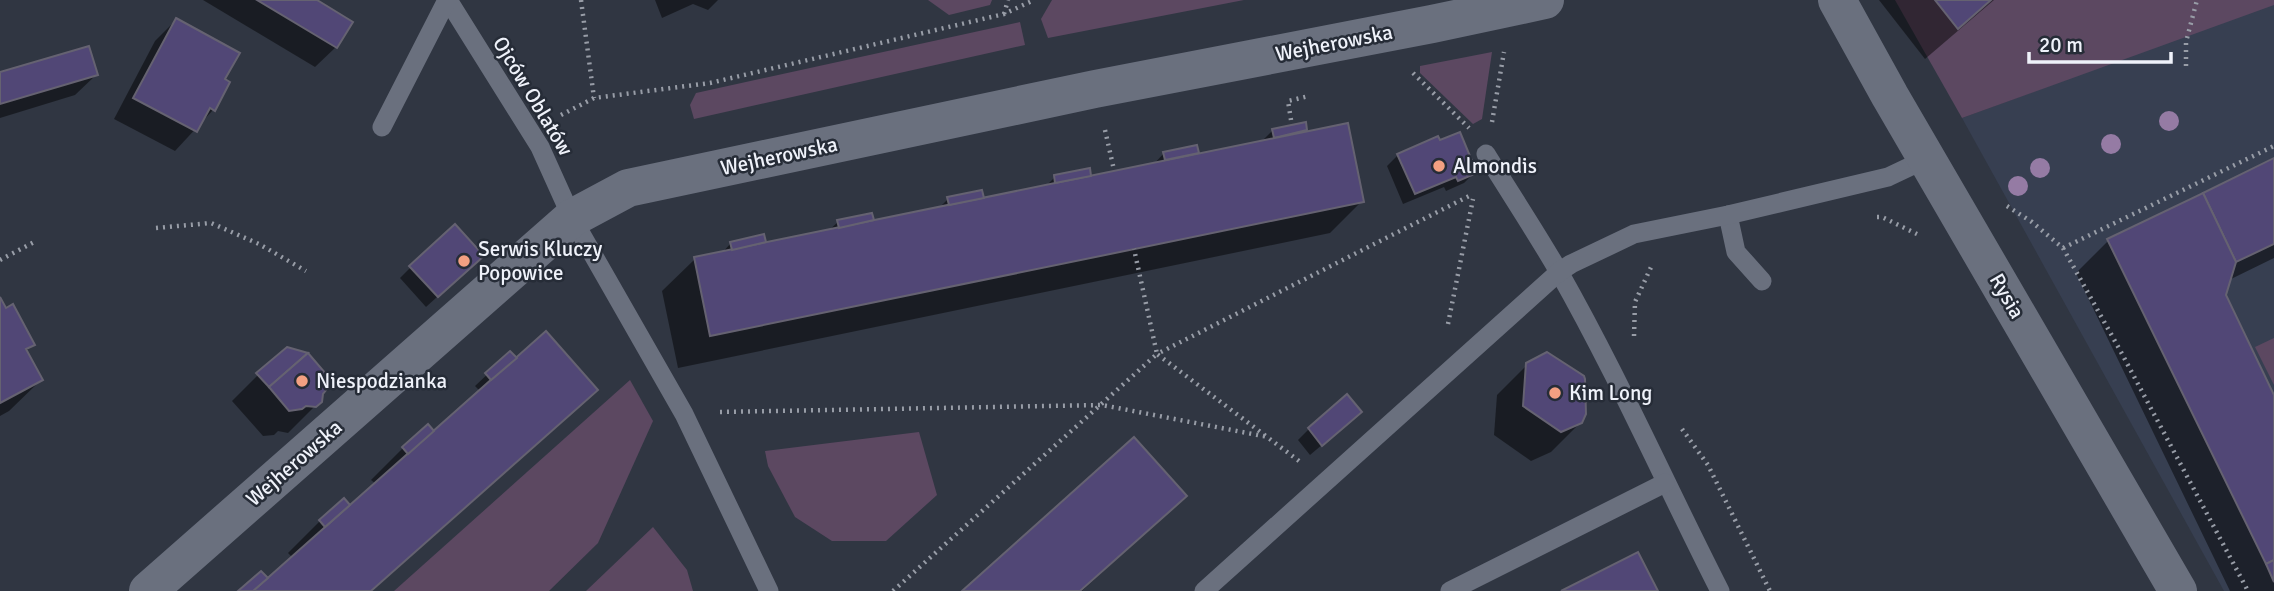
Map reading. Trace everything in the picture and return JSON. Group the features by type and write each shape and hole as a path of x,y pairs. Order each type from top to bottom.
{"street":[{"name":"Wejherowska","path":"148,591 572,218 628,188 1095,89 1545,0"},
{"name":"Rysia","path":"1837,0 1926,159 2178,591"}],"lane":[{"path":"383,127 448,0"},
{"name":"Ojców Oblatów","path":"448,0 540,147 572,218 684,414 768,591"},
{"path":"1482,145 1559,272 1640,426 1665,483 1720,591"},
{"path":"1204,591 1223,584 1328,482 1571,264 1634,234 1888,177 1926,159"},
{"path":"1728,215 1736,252 1762,281"},
{"path":"1450,591 1665,483"}],"path":[{"path":"581,0 594,98"},
{"path":"1004,14 1008,0"},
{"path":"531,131 594,98 710,83 1004,14 1034,0"},
{"path":"2186,66 2186,43 2197,0"},
{"path":"1411,72 1482,145"},
{"path":"1291,120 1288,101 1312,95"},
{"path":"2063,248 2274,146"},
{"path":"893,591 1157,354 1475,193"},
{"path":"2004,204 2032,222 2063,248 2248,591"},
{"path":"156,228 211,223 259,244 306,271"},
{"path":"0,260 36,241"},
{"path":"1133,249 1157,354 1328,482"},
{"path":"1634,337 1635,302 1654,261"},
{"path":"684,414 1102,405 1268,437"},
{"path":"1676,422 1708,465 1770,591"}],"shaded area":[{"path":"928,0 992,0 990,5 949,15"},
{"path":"1052,0 1244,0 1048,38 1041,19"},
{"path":"1895,0 2274,0 2274,5 1962,118"},
{"path":"2274,3 2274,591 2224,591 1962,118"},
{"path":"1020,22 1025,45 694,119 690,105 696,93"},
{"path":"1492,52 1482,119 1473,124 1420,73 1420,66"},
{"path":"2274,338 2274,385 2255,347"},
{"path":"630,380 653,421 598,543 549,591 394,591"},
{"path":"919,432 937,495 886,541 832,541 795,517 768,466 765,451"},
{"path":"653,527 687,570 693,591 586,591"}],"building":[{"path":"257,0 317,0 353,22 337,48"},
{"path":"1935,0 1991,0 1958,29"},
{"path":"176,18 240,53 225,79 230,82 215,111 210,108 197,132 133,98"},
{"path":"89,46 98,75 0,104 0,72"},
{"path":"1306,122 1307,130 1274,138 1272,129"},
{"path":"1348,123 1364,202 710,336 694,257"},
{"path":"1460,132 1477,173 1458,181 1456,177 1415,194 1397,154 1438,136 1440,140"},
{"path":"1197,145 1199,153 1165,160 1163,152"},
{"path":"2274,158 2274,244 2236,262 2203,193"},
{"path":"1090,168 1091,176 1055,183 1054,175"},
{"path":"982,190 984,198 949,205 947,197"},
{"path":"2203,193 2236,262 2226,295 2274,395 2274,560 2266,564 2107,239"},
{"path":"872,213 874,220 839,228 837,220"},
{"path":"455,224 484,256 438,297 409,266"},
{"path":"764,234 766,242 732,250 730,242"},
{"path":"0,297 6,308 13,304 35,345 26,349 43,380 0,403"},
{"path":"546,331 598,390 371,591 253,591"},
{"path":"287,347 308,353 269,387 256,373"},
{"path":"510,351 517,358 491,380 485,373"},
{"name":"Kim Long","path":"1547,352 1585,379 1586,414 1582,423 1561,432 1523,406 1526,363"},
{"name":"Niespodzianka","path":"308,353 327,375 327,389 322,402 316,407 306,406 289,411 269,387"},
{"path":"1347,394 1362,412 1322,446 1308,428"},
{"path":"428,424 434,431 408,454 402,447"},
{"path":"1134,437 1187,496 1080,591 962,591"},
{"path":"344,498 350,505 325,527 319,520"},
{"path":"1638,552 1658,591 1561,591"},
{"path":"2274,560 2274,582 2266,564"},
{"path":"261,571 268,578 253,591 238,591"}],"place":[{"name":"Almondis","path":"1439,166"},
{"name":"Serwis Kluczy Popowice","path":"464,261"},
{"name":"Niespodzianka","path":"302,381"},
{"name":"Kim Long","path":"1555,393"}]}
